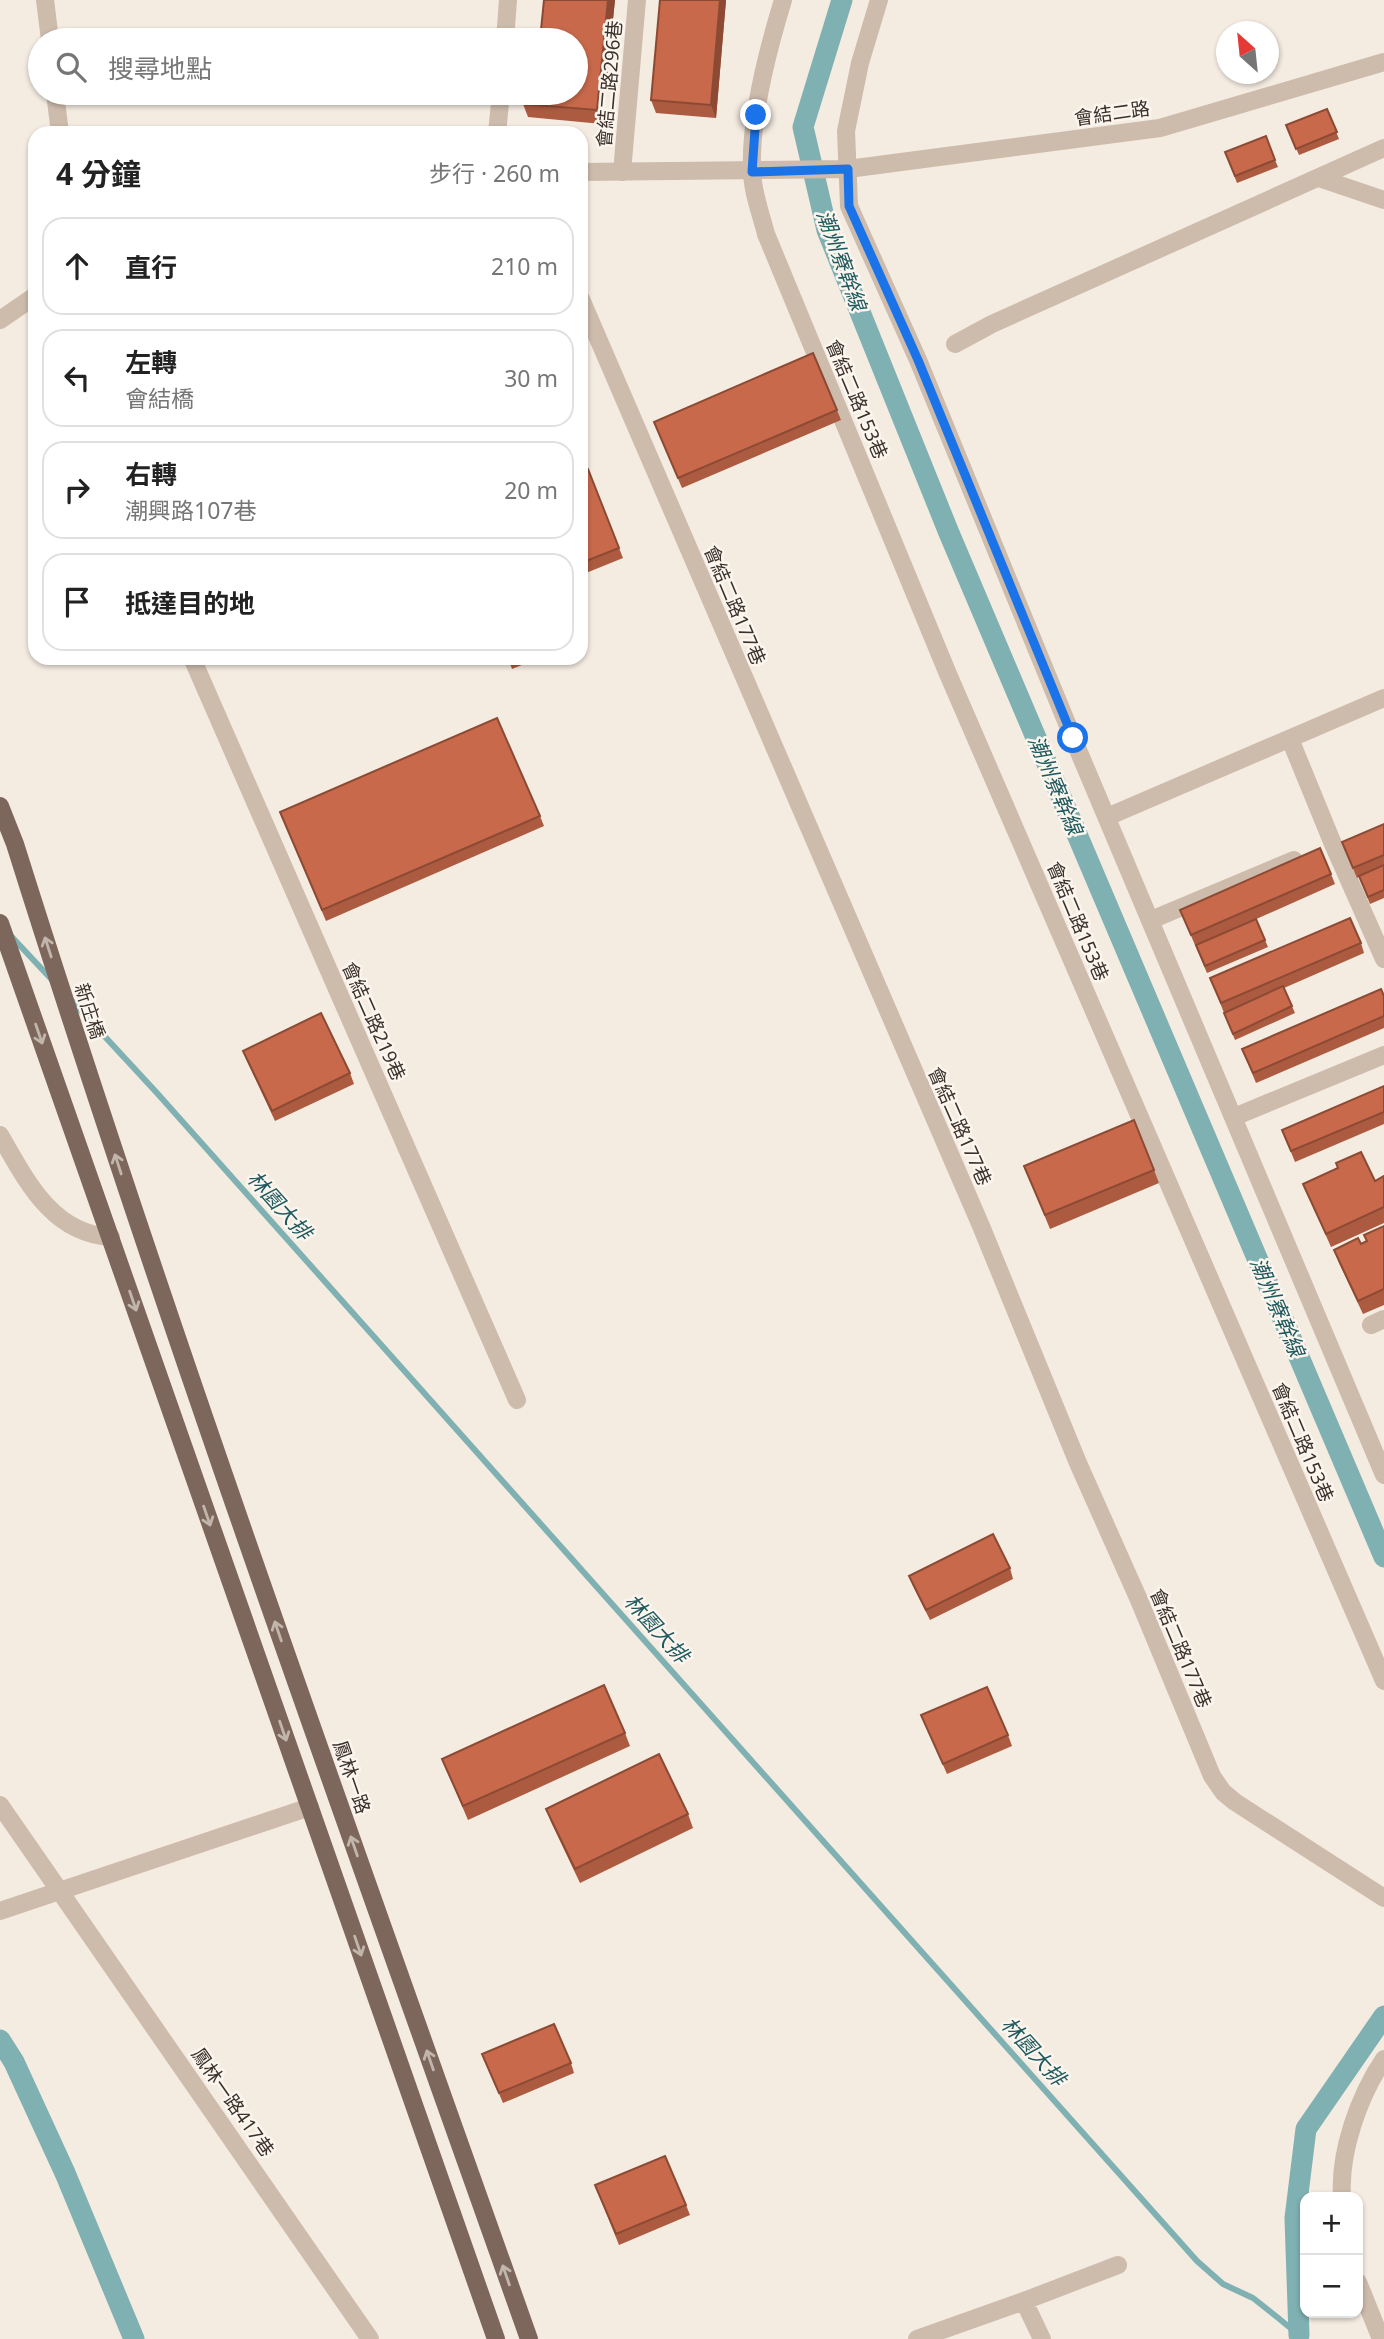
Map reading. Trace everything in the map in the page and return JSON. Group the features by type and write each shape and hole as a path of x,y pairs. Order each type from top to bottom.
{"main road":[{"name":"新庄橋","path":"0,806 15,844 139,1229"},
{"path":"0,923 496,2339"},
{"name":"鳳林一路","path":"139,1229 528,2339"}],"street":[{"path":"45,0 48,28"},
{"path":"506,28 508,0"},
{"name":"會結二路296巷","path":"622,172 637,0"},
{"name":"會結二路153巷","path":"783,0 756,115 758,171 765,234 948,674 1384,1681"},
{"path":"880,0 860,63 846,131 843,169 849,206 918,360 1384,1475"},
{"name":"會結二路","path":"758,171 843,169 1160,128 1382,67"},
{"path":"56,105 59,126"},
{"path":"498,126 500,105"},
{"path":"955,344 992,324 1384,148"},
{"path":"588,172 758,171"},
{"path":"1319,178 1384,200"},
{"path":"0,320 28,302"},
{"name":"會結二路177巷","path":"588,315 981,1226 1078,1463 1139,1600 1212,1776 1223,1792 1235,1802 1384,1898"},
{"name":"會結二路219巷","path":"195,665 517,1401"},
{"path":"1107,817 1384,698"},
{"path":"1290,739 1321,850 1384,959"},
{"path":"1151,920 1321,850"},
{"path":"1234,1117 1384,1055"},
{"path":"0,1135 32,1190 65,1223 93,1236 111,1237"},
{"name":"鳳林一路417巷","path":"0,1805 370,2339"},
{"path":"0,1912 310,1807"},
{"path":"1342,2192 1342,2165 1371,2078 1384,2059"},
{"path":"917,2339 1118,2265"},
{"path":"1363,2294 1381,2339"},
{"path":"1024,2301 1042,2339"}],"building":[{"path":"544,0 608,0 597,110 535,105 588,105 588,28 541,28"},
{"path":"660,0 720,0 711,105 651,100"},
{"path":"1327,109 1337,132 1296,149 1286,125"},
{"path":"1266,136 1275,160 1235,176 1225,152"},
{"path":"813,353 837,410 678,478 654,422"},
{"path":"588,469 619,548 588,560"},
{"path":"497,718 540,816 322,910 280,812"},
{"path":"1384,824 1384,855 1353,868 1342,842"},
{"path":"1320,848 1331,874 1191,935 1180,910"},
{"path":"1384,865 1384,890 1368,897 1359,876"},
{"path":"1350,918 1361,943 1221,1003 1210,978"},
{"path":"1256,919 1265,940 1205,966 1196,945"},
{"path":"1283,986 1292,1006 1233,1034 1224,1013"},
{"path":"1381,989 1384,996 1384,1016 1253,1073 1242,1049"},
{"path":"321,1013 350,1073 272,1111 243,1051"},
{"path":"1384,1086 1384,1112 1291,1151 1282,1130"},
{"path":"1134,1120 1154,1170 1045,1215 1024,1166"},
{"path":"1361,1152 1375,1181 1384,1176 1384,1207 1326,1234 1303,1184 1338,1168 1336,1163"},
{"path":"1384,1226 1384,1289 1358,1301 1334,1250 1358,1238 1361,1244 1367,1241 1364,1235"},
{"path":"993,1534 1010,1568 926,1610 909,1576"},
{"path":"604,1685 625,1733 463,1806 442,1759"},
{"path":"987,1687 1008,1735 943,1764 921,1715"},
{"path":"659,1754 688,1814 575,1869 546,1809"},
{"path":"554,2024 571,2063 499,2093 482,2054"},
{"path":"665,2156 686,2205 616,2234 595,2185"}],"waterway":[{"name":"潮州寮幹線","path":"842,0 803,127 827,230 949,533 1384,1557"},
{"name":"林園大排","path":"11,936 54,982"},
{"name":"林園大排","path":"71,1000 157,1093 1197,2261 1223,2284 1253,2298 1299,2335 1300,2339"},
{"name":"潮州寮幹線","path":"1299,2335 1295,2218 1306,2129 1384,2016"},
{"path":"0,2040 14,2062 65,2173 134,2339"}],"route":[{"path":"756,115 752,172 848,169 849,206 918,360 1073,738"}]}
